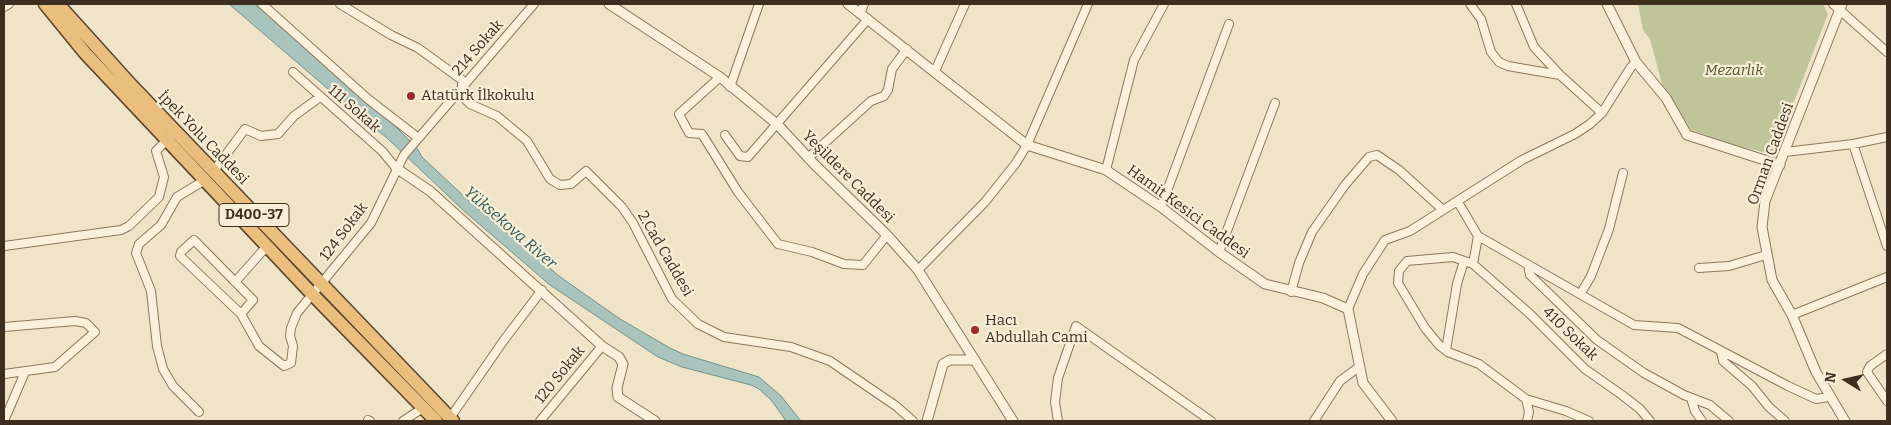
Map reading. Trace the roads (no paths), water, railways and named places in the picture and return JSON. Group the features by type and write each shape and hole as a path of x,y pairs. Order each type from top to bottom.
{"highway":[{"name":"İpek Yolu Caddesi","path":"44,4 85,53 171,136 317,290 436,421"},
{"name":"İpek Yolu Caddesi","path":"58,4 171,136"},
{"name":"İpek Yolu Caddesi","path":"209,176 267,246 317,290 452,420"}],"street":[{"path":"4,7 9,4"},
{"path":"262,4 415,140"},
{"name":"2.Cad Caddesi","path":"340,4 391,35 418,48 462,80 462,88 466,100 470,104 497,116 527,142 550,179 560,185 571,184 586,171 633,223 672,300 698,324 724,337 791,347 830,362 896,406 913,421"},
{"name":"214 Sokak","path":"404,156 415,140 534,4"},
{"name":"Yeşildere Caddesi","path":"609,4 720,77 778,125 808,158 887,235 918,270 975,360 1010,420"},
{"path":"730,87 759,4"},
{"name":"Hamit Kesici Caddesi","path":"848,4 1027,145 1106,170 1161,207 1254,278 1291,292 1323,298 1348,309"},
{"path":"860,14 864,4"},
{"path":"935,71 965,4"},
{"path":"918,270 985,202 1016,163 1027,145 1088,4"},
{"path":"1106,170 1134,60 1164,4"},
{"path":"1470,4 1481,19 1492,52 1499,62 1515,68 1560,76"},
{"path":"1516,4 1534,47 1560,76 1602,113"},
{"path":"1607,4 1636,62 1666,98 1687,135 1780,165"},
{"path":"1838,6 1887,52"},
{"name":"Orman Caddesi","path":"1838,6 1763,212 1766,255 1772,280 1792,315 1829,397 1845,421"},
{"path":"725,135 740,156 748,158 868,19"},
{"path":"1161,207 1229,24"},
{"path":"808,158 871,101 884,96 888,90 892,69 907,49"},
{"path":"1392,421 1363,383 1348,309 1362,274 1385,240 1410,231 1442,209 1458,202 1469,192 1503,174 1522,160 1575,134 1602,113 1636,62"},
{"name":"111 Sokak","path":"293,72 382,151 396,168"},
{"path":"720,77 679,114 689,133 702,134 738,192 778,244 812,252 844,264 863,265 887,235"},
{"path":"198,412 173,386 163,369 157,346 151,291 136,253 139,244 161,225 177,197 209,176 245,129 261,136 278,134 294,116 320,97"},
{"path":"1220,252 1274,103"},
{"path":"4,246 121,230 129,226 159,197 163,173 156,151 171,136"},
{"path":"1786,152 1887,138"},
{"path":"1853,144 1887,246"},
{"path":"1291,292 1299,263 1312,232 1345,185 1369,157 1377,155 1399,170 1442,209"},
{"name":"124 Sokak","path":"241,314 259,346 284,366 291,363 293,356 291,328 297,313 371,223 396,168 404,156"},
{"path":"396,168 430,191 602,346 619,357 623,364 617,388 618,397 655,421"},
{"path":"1581,293 1591,276 1609,229 1623,173"},
{"path":"1458,202 1478,236 1581,293 1634,325 1678,328 1756,372 1816,399 1829,397"},
{"path":"1478,236 1473,264 1453,257 1407,261 1399,272 1398,283 1425,328 1446,350 1479,364 1526,399 1566,410 1589,421"},
{"path":"194,240 253,300 241,314 180,256 181,252 194,240"},
{"path":"235,282 267,246"},
{"path":"1698,268 1729,266 1766,255"},
{"path":"1446,350 1464,261"},
{"name":"410 Sokak","path":"1473,264 1530,314 1585,369 1634,404 1650,421"},
{"path":"1528,265 1530,275 1597,340 1644,373 1691,398 1710,405 1729,421"},
{"path":"1792,315 1887,277"},
{"path":"452,420 542,290"},
{"path":"4,327 75,321 86,323 94,329 94,334 55,367 4,374"},
{"path":"1058,421 1055,402 1058,378 1076,326 1211,421"},
{"name":"120 Sokak","path":"540,421 602,346"},
{"path":"1721,352 1723,361 1752,386 1769,407 1785,421"},
{"path":"1887,354 1870,366 1868,372 1887,401"},
{"path":"926,421 943,364 950,360 975,360"},
{"path":"1314,421 1340,381 1359,367"},
{"path":"4,421 25,372"},
{"path":"1691,398 1695,412 1702,421"},
{"path":"1526,399 1530,412 1527,421"},
{"path":"402,421 423,408"}],"water":[{"path":"229,4 255,4 383,114 417,148 422,157 469,201 559,276 620,319 670,348 683,354 759,377 781,396 801,421 786,421 772,401 759,389 751,385 682,367 658,357 550,285 463,210 386,137"}],"place":[{"name":"Atatürk İlkokulu","path":"411,96"},
{"name":"Hacı Abdullah Cami","path":"975,330"}],"park label":[{"name":"Mezarlık","path":"1734,71"}],"water label":[{"name":"Yüksekova River","path":"510,228"}]}
